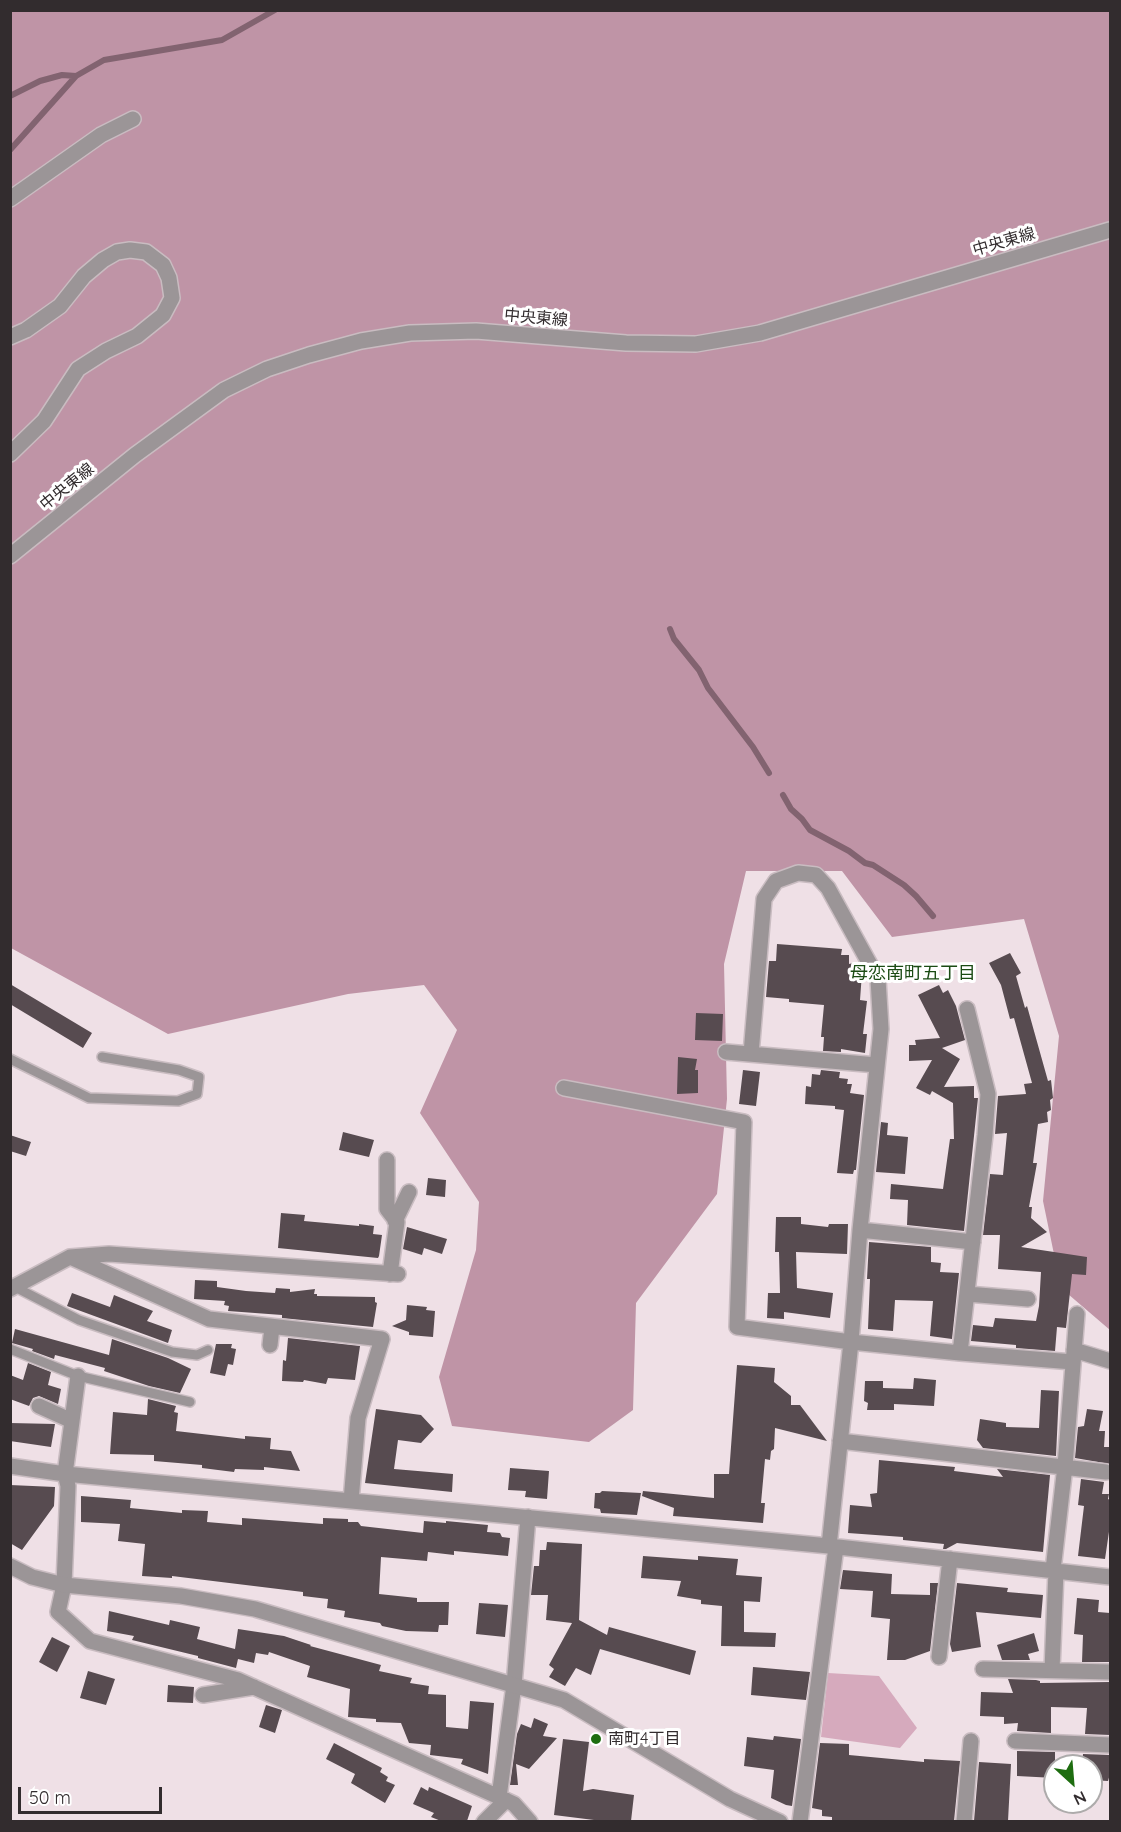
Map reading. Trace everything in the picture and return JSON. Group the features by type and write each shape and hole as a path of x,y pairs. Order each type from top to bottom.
{"street":[{"path":"10,199 101,135 133,119"},
{"name":"中央東線","path":"10,556 135,455 224,390 267,369 309,355 361,341 410,333 476,331 626,343 696,344 760,333 1110,230"},
{"path":"10,337 26,330 60,306 84,276 117,252 130,250 146,252 163,265 169,278 171,298 163,315 137,336 106,351 78,369 44,421 10,454"},
{"path":"751,1054 764,899 776,881 798,873 816,875 828,888 878,979 881,1029 840,1441 832,1547 800,1821"},
{"path":"960,1353 988,1094 967,1009"},
{"path":"726,1052 877,1065"},
{"path":"564,1088 744,1122 737,1327 960,1353 1073,1356 1110,1361"},
{"path":"13,1288 70,1257 109,1254 394,1274 397,1222 387,1209 387,1160"},
{"path":"395,1221 409,1191"},
{"path":"860,1230 973,1242"},
{"path":"70,1257 209,1320 382,1339 358,1418 351,1501"},
{"path":"967,1294 1028,1299"},
{"path":"1052,1670 1055,1571 1077,1314"},
{"path":"270,1345 272,1327"},
{"path":"78,1376 65,1474 68,1486 64,1585 58,1612 90,1641 238,1680 514,1804 530,1821"},
{"path":"39,1406 72,1421"},
{"path":"840,1441 1107,1472"},
{"path":"10,1466 65,1474 528,1517 1110,1577"},
{"path":"484,1821 502,1799 528,1517"},
{"path":"939,1658 950,1559"},
{"path":"10,1566 32,1577 64,1585 180,1596 255,1609 564,1700 730,1799 780,1821"},
{"path":"983,1669 1110,1672"},
{"path":"203,1695 254,1687"},
{"path":"964,1821 971,1741"},
{"path":"1015,1741 1110,1745"}],"lane":[{"path":"10,1059 89,1098 178,1101 197,1094 199,1077 179,1070 102,1057"},
{"path":"13,1288 79,1320 172,1352 197,1355 208,1350"},
{"path":"10,1349 78,1376 190,1401"}],"shaded area":[{"path":"10,11 1110,11 1110,1330 1061,1288 1043,1201 1059,1036 1024,919 892,937 842,871 746,871 724,964 727,1099 717,1194 636,1303 633,1410 589,1442 452,1426 439,1377 476,1250 479,1202 420,1113 457,1030 424,985 348,994 168,1034 11,948"},
{"path":"828,1673 879,1676 917,1728 900,1748 821,1737"}],"building":[{"path":"777,944 842,949 841,955 849,955 849,964 853,963 852,973 862,973 860,1000 867,1001 863,1034 867,1034 865,1053 841,1049 841,1052 823,1051 824,1037 821,1037 824,1005 789,1002 789,999 766,997 769,961 776,961"},
{"path":"1010,953 1021,973 1016,976 1048,1081 1051,1080 1053,1098 1050,1100 1051,1110 1047,1112 1048,1122 1038,1124 1033,1163 1037,1163 1029,1207 1032,1207 1031,1218 1047,1232 1021,1247 1087,1257 1086,1275 1072,1274 1066,1328 1057,1327 1055,1351 971,1341 973,1325 993,1327 995,1318 1036,1321 1039,1306 1041,1272 998,1269 1000,1235 983,1235 990,1174 1003,1175 1007,1133 995,1134 998,1096 1026,1094 1024,1084 1032,1083 1014,1018 1010,1019 1001,985 989,963"},
{"path":"10,984 92,1033 83,1048 10,1004"},
{"path":"939,985 943,993 948,990 956,1006 965,1040 942,1048 960,1059 944,1087 974,1086 974,1098 978,1098 964,1231 907,1225 908,1200 890,1199 891,1184 943,1189 950,1139 954,1139 953,1103 932,1091 930,1095 916,1088 932,1060 909,1061 909,1045 916,1045 915,1040 940,1038 918,995"},
{"path":"696,1013 723,1014 722,1041 695,1040"},
{"path":"678,1057 697,1059 695,1070 698,1070 698,1093 677,1094"},
{"path":"743,1070 760,1072 756,1106 739,1104"},
{"path":"821,1070 840,1072 839,1078 848,1079 847,1084 852,1084 850,1093 864,1095 856,1170 853,1174 837,1173 844,1110 835,1109 835,1106 805,1104 806,1086 811,1087 812,1074 820,1075"},
{"path":"881,1122 888,1123 887,1135 908,1137 905,1174 876,1172"},
{"path":"343,1132 374,1140 369,1157 339,1150"},
{"path":"10,1135 31,1142 26,1156 10,1151"},
{"path":"428,1178 446,1180 445,1197 426,1195"},
{"path":"281,1213 305,1215 304,1221 374,1226 373,1234 382,1235 379,1256 378,1258 278,1248"},
{"path":"776,1217 801,1217 801,1224 828,1227 829,1224 848,1224 847,1254 796,1252 797,1288 833,1293 830,1318 784,1312 784,1319 767,1318 768,1293 780,1293 779,1252 775,1252"},
{"path":"407,1227 447,1239 442,1254 424,1248 422,1255 403,1249"},
{"path":"869,1242 931,1247 931,1262 941,1263 940,1272 959,1273 952,1339 930,1336 933,1301 895,1300 893,1331 868,1329"},
{"path":"195,1280 217,1281 217,1287 246,1291 275,1293 276,1288 290,1289 290,1292 315,1289 314,1294 317,1296 375,1297 377,1303 373,1327 282,1318 282,1315 228,1311 229,1306 224,1305 225,1301 194,1299"},
{"path":"72,1293 110,1307 114,1295 153,1311 147,1321 172,1330 168,1343 67,1306"},
{"path":"407,1305 427,1307 426,1310 435,1311 433,1337 409,1335 409,1332 392,1326 406,1320"},
{"path":"15,1329 109,1355 112,1339 168,1358 191,1369 180,1393 149,1386 104,1371 105,1368 55,1355 54,1359 32,1351 33,1349 12,1343"},
{"path":"288,1338 360,1346 355,1380 328,1378 326,1384 304,1380 303,1382 282,1381 283,1360 286,1361"},
{"path":"216,1344 232,1344 231,1348 236,1349 233,1365 228,1364 225,1376 210,1373"},
{"path":"28,1363 51,1372 48,1385 61,1389 58,1404 39,1396 33,1398 29,1406 10,1399 10,1375 23,1380"},
{"path":"737,1365 775,1368 774,1382 791,1396 791,1405 800,1405 827,1441 775,1428 774,1449 771,1451 770,1460 765,1459 761,1503 765,1503 763,1523 673,1516 674,1508 642,1496 643,1491 714,1498 714,1474 729,1474"},
{"path":"914,1378 936,1380 934,1406 894,1404 894,1410 867,1410 868,1403 864,1401 865,1381 883,1381 883,1388 913,1389"},
{"path":"1041,1390 1059,1391 1056,1456 983,1448 977,1440 980,1419 1006,1423 1006,1427 1039,1428"},
{"path":"148,1399 176,1406 174,1412 178,1413 176,1431 245,1439 245,1436 271,1438 270,1449 291,1451 300,1471 264,1467 264,1470 235,1469 234,1472 202,1468 202,1465 154,1461 154,1455 110,1454 113,1412 147,1415"},
{"path":"376,1409 421,1415 434,1429 421,1443 398,1440 394,1469 453,1474 452,1492 365,1483"},
{"path":"1087,1409 1103,1411 1099,1431 1105,1431 1104,1447 1110,1447 1110,1464 1075,1458 1078,1427 1084,1426"},
{"path":"10,1423 55,1424 51,1447 10,1441"},
{"path":"879,1460 955,1467 954,1471 1003,1477 997,1469 1050,1475 1043,1552 957,1543 943,1549 944,1544 903,1540 903,1537 848,1533 850,1505 872,1507 870,1494 877,1493"},
{"path":"510,1468 549,1471 547,1499 525,1497 526,1491 508,1490"},
{"path":"1081,1479 1104,1482 1102,1494 1109,1494 1110,1525 1105,1559 1078,1556 1084,1506 1078,1505"},
{"path":"10,1485 55,1487 54,1506 22,1550 10,1543"},
{"path":"602,1491 641,1493 637,1515 601,1513 600,1509 594,1508 595,1493"},
{"path":"81,1496 131,1500 130,1508 182,1513 182,1510 208,1511 207,1522 242,1525 242,1518 323,1524 323,1518 348,1519 348,1522 358,1522 361,1526 423,1533 424,1521 488,1525 487,1532 500,1533 502,1537 510,1538 508,1556 454,1551 454,1555 428,1552 427,1561 381,1557 379,1594 417,1598 417,1602 449,1602 448,1625 439,1625 438,1632 406,1631 382,1626 380,1623 344,1617 345,1611 327,1608 328,1599 303,1596 303,1592 172,1576 172,1578 142,1576 145,1544 118,1541 120,1524 81,1522"},
{"path":"547,1542 582,1544 579,1620 607,1635 609,1627 696,1651 690,1675 600,1649 591,1675 576,1668 565,1686 549,1677 554,1669 549,1665 572,1623 546,1620 548,1595 531,1595 534,1566 539,1566 540,1550 546,1550"},
{"path":"643,1556 698,1560 698,1556 738,1559 736,1575 762,1577 760,1602 744,1601 744,1632 776,1633 775,1647 721,1646 722,1606 701,1604 701,1600 677,1596 681,1581 641,1578"},
{"path":"843,1570 892,1574 891,1594 930,1595 930,1583 938,1583 930,1651 905,1660 887,1660 890,1619 871,1617 873,1591 840,1589"},
{"path":"957,1583 1008,1588 1007,1592 1043,1595 1041,1618 976,1612 981,1647 952,1652 950,1644"},
{"path":"1077,1598 1099,1600 1098,1612 1110,1613 1110,1662 1082,1662 1083,1635 1074,1634"},
{"path":"479,1603 508,1605 505,1637 476,1634"},
{"path":"109,1611 169,1625 170,1620 200,1627 197,1639 235,1649 238,1629 284,1636 310,1646 381,1665 379,1671 412,1678 410,1683 429,1686 428,1694 446,1695 446,1727 468,1729 470,1701 494,1703 488,1774 461,1764 463,1759 430,1755 431,1745 409,1743 401,1723 376,1722 376,1719 348,1717 350,1689 307,1677 310,1666 269,1652 268,1655 256,1653 254,1663 238,1659 236,1668 132,1640 134,1636 107,1631"},
{"path":"1034,1633 1039,1651 1028,1654 1030,1660 1002,1660 997,1645"},
{"path":"52,1637 70,1646 57,1672 39,1662"},
{"path":"753,1667 810,1672 806,1700 751,1695"},
{"path":"88,1671 115,1679 106,1705 80,1698"},
{"path":"1008,1679 1036,1680 1040,1683 1110,1682 1110,1735 1085,1734 1087,1708 1051,1707 1051,1733 1017,1731 1018,1723 1004,1724 1004,1717 980,1716 981,1692 1013,1693"},
{"path":"168,1685 194,1687 193,1703 167,1702"},
{"path":"266,1705 282,1710 275,1733 259,1727"},
{"path":"534,1718 548,1724 543,1736 557,1738 529,1769 516,1764 518,1785 510,1785 517,1734 521,1724 531,1728"},
{"path":"774,1736 801,1739 792,1806 771,1798 774,1770 744,1766 747,1737 773,1740"},
{"path":"563,1739 589,1742 583,1791 593,1789 634,1795 631,1821 602,1821 554,1815"},
{"path":"334,1743 382,1768 380,1772 388,1777 386,1781 395,1785 385,1803 351,1783 355,1774 326,1759"},
{"path":"820,1743 849,1744 849,1755 924,1762 924,1759 960,1761 954,1821 854,1821 832,1820 832,1817 822,1816 822,1810 812,1808"},
{"path":"1017,1751 1055,1752 1055,1754 1043,1754 1043,1777 1017,1776"},
{"path":"1103,1755 1110,1755 1108,1781 1103,1781"},
{"path":"979,1762 1011,1764 1008,1821 974,1821"},
{"path":"421,1787 428,1791 429,1787 472,1806 467,1821 441,1821 431,1817 434,1813 413,1804"}],"waterway":[{"path":"10,96 40,81 62,75 76,76 104,60 222,40 275,10"},
{"path":"10,150 76,76"},
{"path":"670,629 674,639 699,670 708,688 753,747 769,773"},
{"path":"783,795 791,809 810,830 904,885 933,916"}],"place":[{"name":"南町4丁目","path":"596,1739"}],"district":[{"name":"母恋南町五丁目","path":"913,974"}]}
